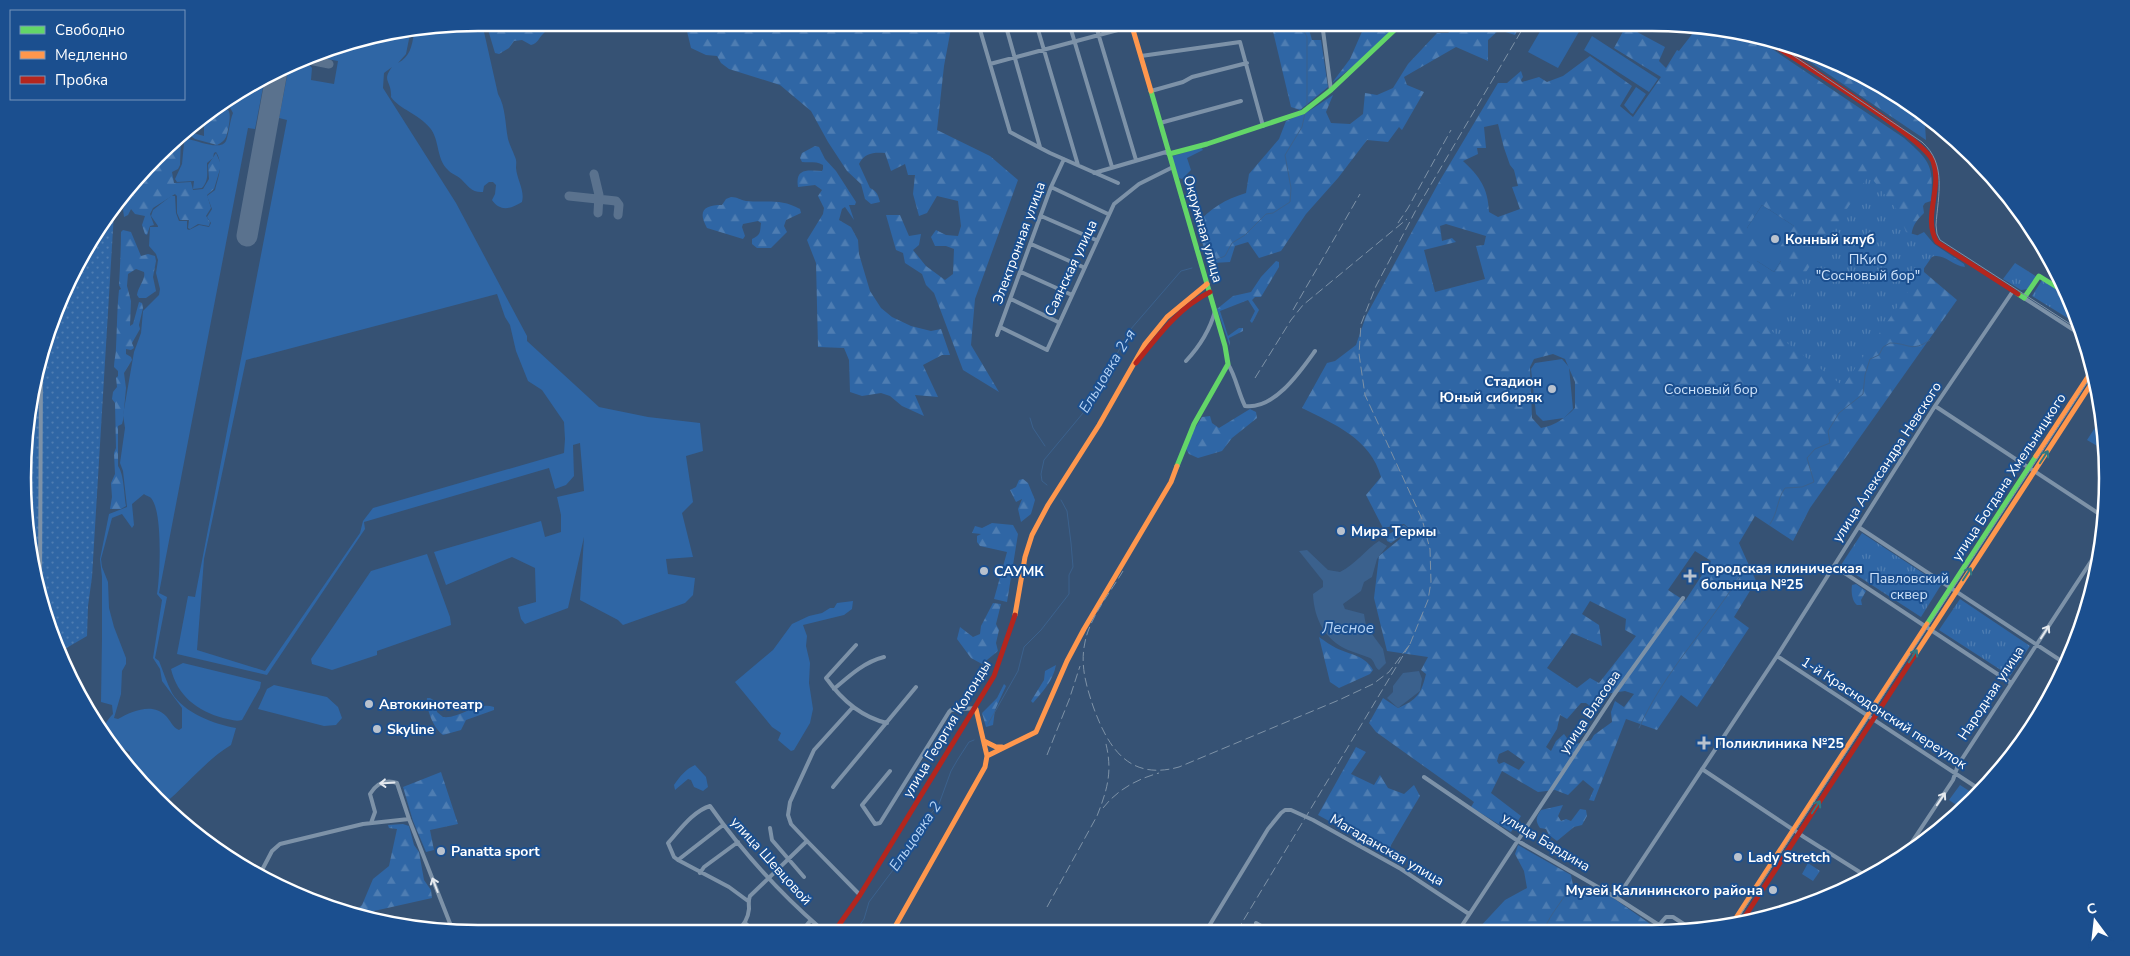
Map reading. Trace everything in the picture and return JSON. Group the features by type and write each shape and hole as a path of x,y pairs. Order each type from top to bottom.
{"main road":[{"name":"Окружная улица","path":"1133,31 1210,292 1228,356 1228,364"},
{"path":"1169,154 1271,124 1304,112 1331,90 1393,31"},
{"path":"1780,50 1923,146 1931,157 1936,174 1932,228 1934,238 2024,298 2039,276 2056,286"},
{"name":"улица Георгия Колонды","path":"839,925 860,895 976,708 1000,663 1016,611 1025,557 1032,535 1048,505 1100,425 1138,353 1162,322 1207,284"},
{"name":"улица Георгия Колонды","path":"1132,367 1177,313 1199,296 1210,292"},
{"path":"987,756 1036,732 1078,639 1171,482 1194,424 1228,364"},
{"name":"улица Богдана Хмельницкого","path":"1747,914 1799,834 1950,587 2087,378"},
{"name":"улица Богдана Хмельницкого","path":"1737,916 1794,829 1931,629 2089,387"},
{"path":"896,925 985,767 987,756 976,708"},
{"path":"966,723 975,722 979,725"},
{"path":"984,741 996,747 1004,747"}],"street":[{"path":"981,31 1008,129 1013,134 1118,183"},
{"path":"1008,31 1040,147"},
{"path":"1038,31 1078,165"},
{"path":"1071,31 1112,167"},
{"path":"1098,31 1136,160"},
{"path":"990,64 1016,59 1109,31"},
{"path":"1323,31 1331,90"},
{"path":"1141,56 1240,42 1263,126"},
{"path":"1151,92 1183,82 1192,77 1247,63"},
{"path":"1160,123 1241,101"},
{"path":"1094,172 1166,152 1169,154"},
{"name":"Электронная улица","path":"996,335 1011,299 1051,187 1064,159"},
{"name":"Саянская улица","path":"1000,327 1047,350 1083,267 1114,204 1139,184 1173,167"},
{"path":"1051,187 1108,214"},
{"path":"1041,216 1096,240"},
{"path":"1031,244 1083,267"},
{"path":"1021,272 1072,295"},
{"name":"улица Александра Невского","path":"1617,898 1860,528 1935,406 2013,291"},
{"path":"2024,298 2073,330"},
{"path":"1011,299 1058,322"},
{"path":"1186,361 1196,351 1215,311"},
{"path":"1228,364 1233,372 1239,394 1245,406 1255,407 1265,404 1275,396 1297,375 1315,351"},
{"path":"40,566 41,387"},
{"path":"1935,406 2034,473 2097,513"},
{"path":"1860,528 2060,660"},
{"name":"Народная улица","path":"1914,839 1953,780 1958,765 2091,562"},
{"path":"1834,566 2011,683"},
{"name":"улица Власова","path":"1462,925 1613,696 1683,598"},
{"path":"856,645 826,676 834,689 852,707 865,715 887,723"},
{"name":"1-й Краснодонский переулок","path":"1777,656 1975,786"},
{"path":"834,689 846,681 860,667 874,659 884,657"},
{"path":"833,787 916,687"},
{"path":"852,707 814,750 796,793 790,802 788,815 791,824 860,895"},
{"path":"890,771 862,805 875,824 877,824 905,785 949,712 951,710 976,708"},
{"path":"1702,770 1861,873"},
{"name":"улица Бардина","path":"1424,777 1518,841 1617,898 1655,925"},
{"path":"371,823 375,812 370,794 378,784 391,781 397,783 450,924"},
{"name":"улица Шевцовой","path":"678,860 674,858 668,843 693,817 710,806 723,825 769,877 816,925"},
{"name":"Магаданская улица","path":"1210,925 1272,822 1281,812 1291,810 1313,820 1401,869 1469,914"},
{"path":"262,869 272,851 280,844 371,823 409,819"},
{"path":"723,825 678,860 729,887 748,901"},
{"path":"770,828 772,840 804,877"},
{"path":"745,923 749,909 748,901 753,892 807,841"},
{"path":"700,873 704,867 738,842"},
{"name":"улица Бардина","path":"1660,925 1666,917 1672,917 1683,924"},
{"path":"807,925 810,921"},
{"path":"1256,923 1260,925"}],"green space":[{"path":"484,31 498,94 504,110 508,139 516,160 523,198 522,202 510,208 502,208 492,200 496,185 493,182 489,182 484,186 483,192 476,191 444,166 430,128 391,97 387,76 392,67 384,73 383,88 456,203 527,336 527,341 599,407 648,417 700,423 703,451 686,456 693,502 682,513 693,557 666,559 668,574 695,578 693,595 685,603 623,625 618,620 580,600 584,537 568,608 525,624 521,619 518,607 536,602 535,568 512,557 446,585 434,552 541,521 545,537 561,532 561,515 557,497 584,491 580,443 573,445 574,476 566,485 555,489 549,468 364,522 365,529 267,675 177,654 188,596 195,597 287,120 279,118 288,74 309,64 312,68 311,80 334,84 338,61 324,59 362,46 409,37 406,54 398,63 405,58 411,47 413,36 449,32","holes":["497,294 505,317 510,325 516,351 528,381 542,390 564,422 564,453 373,508 363,521 360,533 265,671 197,650 204,559 246,360"]},
{"path":"488,31 546,31 537,42 531,45 522,40 514,41 509,48 499,54 495,53"},
{"path":"687,31 951,31 944,66 937,130 990,156 1018,180 975,299 971,345 999,392 963,370 934,293 926,285 922,274 905,263 903,253 896,250 886,215 900,215 909,236 921,234 919,245 913,250 926,266 945,280 953,274 954,249 946,246 935,246 931,237 936,230 946,235 958,236 961,226 958,201 937,196 927,213 919,216 913,194 915,175 908,175 905,164 891,171 885,153 877,153 867,155 859,164 870,188 878,195 880,202 871,204 865,199 861,184 847,171 828,142 811,111 780,85 729,69 721,63 717,56 706,55 691,48"},
{"path":"1273,31 1309,31 1312,40 1321,40 1328,87 1300,110 1291,107"},
{"path":"1362,31 1391,31 1356,64 1332,83 1350,59"},
{"path":"1451,31 1498,31 1488,40 1488,61 1456,47 1404,77 1407,85 1424,92 1402,130 1399,127 1388,142 1367,140 1338,178 1306,214 1281,251 1259,258 1248,242 1235,246 1230,262 1213,263 1212,250 1206,253 1196,226 1218,205 1246,193 1249,174 1279,139 1286,121 1309,111 1333,95 1326,112 1331,123 1350,124 1363,114 1365,93 1377,95 1393,88 1408,64 1437,33 1448,33"},
{"path":"1502,31 1517,31 1515,35"},
{"path":"1540,31 1579,31 1558,68 1528,52"},
{"name":"Сосновый бор","path":"1623,31 1635,31 1665,47 1659,61 1666,68 1677,50 1679,51 1693,33 1768,46 1904,138 1920,152 1931,171 1931,201 1923,206 1924,213 1914,227 1912,244 1918,235 1924,232 1934,244 1964,264 1965,267 1939,256 1929,258 1924,263 1924,272 1957,300 1810,508 1793,541 1755,516 1739,543 1756,581 1734,617 1749,628 1697,707 1681,695 1657,730 1626,719 1594,801 1589,800 1594,789 1583,780 1568,795 1555,790 1538,792 1502,771 1491,793 1521,816 1511,832 1471,807 1474,802 1376,732 1369,723 1383,698 1398,708 1414,699 1422,687 1426,674 1421,670 1428,657 1387,651 1374,598 1379,556 1411,530 1404,524 1383,528 1366,495 1381,477 1369,452 1350,434 1302,408 1327,363 1335,361 1356,345 1366,316 1439,182 1498,83 1507,83 1521,71 1522,82 1539,77 1547,82 1563,76 1590,56 1632,86 1620,106 1633,117 1661,77 1614,48","holes":["1498,124 1504,148 1510,165 1514,170 1518,186 1512,187 1520,209 1498,217 1489,212 1487,196 1482,183 1463,161 1478,154 1477,148 1486,148 1484,127","1762,205 1794,226 1778,250 1781,261 1774,272 1757,261 1769,241 1747,228","1446,224 1486,236 1484,245 1476,246 1485,279 1435,292 1424,250 1456,242 1452,238 1442,241 1440,226","1553,354 1565,359 1575,382 1575,408 1560,421 1541,428 1532,418 1530,367 1534,359","1695,551 1711,561 1685,601 1668,590","1590,601 1626,619 1625,630 1636,636 1599,683 1590,678 1577,688 1547,668 1572,633 1602,646 1599,625 1582,614","1625,691 1634,694 1624,707 1615,701 1611,712 1612,722 1594,735 1591,740 1572,745 1564,734 1556,741 1551,751 1546,747 1557,729 1560,715 1567,719 1581,703 1586,703 1591,707 1596,702 1603,702 1605,694","1508,750 1525,762 1519,770 1504,762 1499,764 1497,761 1499,754"]},
{"path":"1592,36 1658,79 1649,92 1584,50"},
{"path":"1805,58 1850,77 1900,107 1925,125 1926,140"},
{"path":"263,86 255,129 248,128 159,593 167,597 155,658 159,661 172,693 177,700 200,716 218,724 236,728 231,745 205,765 168,800 142,773 129,757 130,752 122,748 105,723 113,714 112,705 101,702 102,577 100,559 109,514 127,507 123,471 120,463 125,428 123,415 134,352 141,333 143,311 159,295 160,289 156,273 158,260 156,254 149,246 150,227 158,226 151,216 153,210 171,196 175,196 176,213 179,221 187,221 187,229 189,230 199,225 209,227 211,223 207,217 212,209 207,196 215,190 220,171 220,161 216,152 207,163 207,179 202,188 193,189 194,181 177,182 175,179 182,164 184,143 188,139 214,145 223,144 227,139 233,113 230,107","holes":["144,494 151,498 155,505 159,529 160,559 157,594 162,600 153,658 160,669 162,681 182,708 182,728 179,730 173,726 166,716 155,709 142,709 118,719 114,718 121,694 122,671 126,664 126,658 109,608 108,582 101,559 112,518 122,514 132,528 134,525 132,504"]},
{"path":"1636,87 1646,94 1633,114 1624,105"},
{"path":"228,110 229,127 223,141 217,145 195,139 191,136 194,133 204,136 204,126"},
{"path":"181,144 180,165 178,169 172,172 174,183 191,182 193,190 203,189 209,179 208,165 216,153 220,162 220,169 214,189 207,195 211,208 206,216 210,222 209,226 198,224 190,229 188,228 189,220 180,220 177,213 177,196 175,194 153,208 150,214 154,225 150,226 147,235 142,225 145,216 135,214 131,209 128,215 124,217 123,209 142,183"},
{"path":"815,146 819,147 825,159 836,171 856,202 855,205 849,205 854,220 845,207 842,209 839,220 851,227 858,240 859,254 870,291 881,308 892,317 911,326 931,331 941,329 950,355 942,355 923,365 938,397 915,395 924,416 902,406 890,396 881,393 862,396 850,392 849,360 844,348 818,347 816,263 807,240 823,214 824,208 818,196 822,190 815,185 798,187 798,176 800,173 812,170 822,171 823,169 821,164 802,162 800,158 802,153"},
{"path":"1201,147 1203,150 1187,158 1191,170 1182,179 1179,178 1172,159 1173,156"},
{"name":"ПКиО \"Сосновый бор\"","path":"1869,175 1898,211 1906,232 1927,238 1938,248 1843,386 1769,329"},
{"path":"731,197 746,201 786,203 800,209 801,213 786,220 784,226 787,232 771,248 757,248 752,244 752,239 760,233 761,223 758,221 743,224 745,236 743,239 707,228 703,217 704,210 711,206 722,205 726,199"},
{"name":"Конный клуб","path":"1762,205 1794,226 1781,261 1774,272 1757,261 1747,228"},
{"path":"114,221 92,577 88,606 87,636 65,649 46,594 35,536 32,507 32,449 40,391 46,362 55,334 77,280"},
{"path":"123,230 131,232 141,256 148,254 155,256 153,277 156,291 146,298 139,298 137,295 144,272 136,269 128,274 127,286 131,301 130,326 133,324 139,302 142,303 143,308 139,325 140,329 132,343 134,348 131,350 126,349 126,354 132,360 124,373 126,388 123,420 122,424 118,426 118,466 123,479 126,506 121,509 110,509 112,497 111,483 115,474 115,403 112,399 113,392 117,387 116,378 118,376 118,371 114,367 118,297 119,290 121,289 119,285 121,232"},
{"path":"1276,261 1279,262 1279,267 1261,297 1255,297 1252,300 1259,310 1252,323 1250,321 1255,311 1248,300 1220,311 1228,336 1239,328 1243,328 1243,331 1229,338 1230,346 1217,309 1233,296 1251,292 1261,277"},
{"path":"2015,263 2037,277 2028,289 2021,290 2003,279"},
{"path":"2042,280 2057,290 2069,319 2032,296"},
{"name":"Стадион Юный сибиряк","path":"1562,359 1569,367 1573,409 1564,418 1543,421 1536,414 1531,369 1535,363"},
{"path":"1250,409 1256,412 1257,418 1232,438 1222,451 1198,458 1189,454 1186,449 1189,438 1202,417 1210,416 1212,423 1219,428"},
{"path":"2096,427 2098,446 2087,440"},
{"path":"1023,479 1028,483 1035,500 1031,514 1021,522 1018,509 1022,499 1016,502 1010,490 1016,487 1019,480"},
{"path":"992,523 1013,525 1018,534 1007,602 994,599 1007,552 980,546 977,542 977,536 981,534 972,533 975,526 982,528"},
{"path":"1404,525 1409,530 1391,543 1387,541 1386,536"},
{"name":"Павловский сквер","path":"1862,533 1941,585 1921,617 1841,565"},
{"path":"427,554 450,617 451,625 377,651 377,655 332,670 312,664 311,659 371,571"},
{"path":"1856,584 1866,591 1861,600 1862,605 1857,605 1853,599 1852,585"},
{"name":"Павловский сквер","path":"1960,599 2030,646 2010,676 1939,630"},
{"path":"853,601 852,609 844,615 803,625 807,636 806,646 810,663 809,683 813,709 810,723 794,750 791,751 778,740 781,733 772,727 735,682 773,650 792,624 834,608 837,603"},
{"path":"993,603 1001,604 996,624 999,630 996,643 998,651 982,664 971,658 957,639 960,627 973,637 980,634 981,626"},
{"path":"1319,637 1336,648 1366,661 1373,670 1370,674 1339,688 1330,682"},
{"path":"183,663 261,682 260,688 242,720 237,721 214,715 190,701 178,687 171,669"},
{"path":"1056,665 1050,681 1033,703 1031,701 1044,680 1045,671"},
{"path":"1004,684 1006,686 995,710 993,725 986,727 982,713 997,698"},
{"path":"274,685 327,697 338,707 342,718 336,725 324,726 258,709 267,689"},
{"path":"427,698 435,701 437,712 443,717 450,717 481,706 494,707 494,710 466,720 461,730 443,735 431,719"},
{"path":"1356,747 1366,752 1351,774 1374,785 1380,775 1388,788 1404,794 1414,785 1420,796 1391,845 1389,854 1318,815"},
{"path":"695,765 706,777 708,787 703,791 694,787 691,780 688,779 675,790 674,785 686,771"},
{"path":"441,772 458,824 430,830 434,850 426,852 413,821 403,787"},
{"path":"1960,785 1970,792 1956,805 1949,800"},
{"path":"1563,805 1558,816 1561,821 1566,819 1571,821 1580,809 1586,810 1587,816 1582,825 1574,827 1557,841 1549,835 1546,829 1540,828 1537,819 1541,810"},
{"path":"403,824 409,826 414,845 419,852 424,880 431,890 432,898 372,912 358,909 362,905 373,879 389,866 397,829 389,828 388,825"},
{"path":"1518,845 1571,875 1573,885 1593,896 1599,888 1652,925 1482,925 1505,900 1527,888 1524,871 1515,854"},
{"path":"1808,863 1820,871 1813,881 1802,874"}],"water":[{"name":"Лесное","path":"1379,541 1387,546 1377,559 1372,577 1364,582 1361,591 1343,604 1345,609 1364,614 1366,626 1383,649 1386,663 1379,670 1370,658 1340,646 1322,628 1318,620 1313,594 1323,587 1323,581 1299,551 1307,550 1328,570 1340,572"},
{"path":"1419,671 1422,679 1420,691 1398,708 1387,698 1393,692 1393,686 1403,673"}],"waterway":[{"name":"Ельцовка 2-я","path":"1304,31 1307,37 1307,107"},
{"name":"Ельцовка 2-я","path":"1208,263 1225,256 1232,243 1245,235 1266,214 1273,213 1290,202 1291,188 1285,155 1302,127 1305,113"},
{"name":"Ельцовка 2-я","path":"1047,485 1042,481 1041,474 1044,460 1088,407 1130,330 1181,271 1192,268"},
{"path":"1770,524 1785,488 1802,487 1814,482 1807,458 1815,449 1830,443 1828,431 1839,413 1863,394 1865,375 1870,359 1879,355 1883,347 1890,343 1914,347 1930,340"},
{"path":"1030,418 1033,428 1045,446"},
{"name":"Ельцовка 2-я","path":"988,724 1018,671 1024,647 1041,630 1069,594 1069,575 1073,567 1071,543 1067,511 1061,500"},
{"path":"1639,728 1662,686 1744,570"},
{"name":"Ельцовка 2","path":"860,925 864,919 869,902 902,858 927,818 939,804 951,771 969,742 974,740"},
{"path":"1546,925 1571,885"}],"taxiway":[{"path":"316,61 329,64"},
{"path":"594,174 599,195 598,213"},
{"path":"569,196 616,201 619,205 618,215"}],"runway":[{"path":"247,236 275,80"}],"tram line":[{"path":"1789,53 1922,142 1930,151 1938,170 1939,191 1936,225 1940,240 2072,325"},
{"path":"1740,916 2088,381"}],"railway":[{"path":"1410,644 1428,600 1431,582 1430,549 1422,519 1365,395 1359,354 1361,324 1376,286 1416,210 1521,31"},
{"path":"1398,223 1451,130"},
{"path":"1293,310 1360,194"},
{"path":"1255,378 1291,320 1303,305 1407,219"},
{"path":"1123,571 1091,623 1085,642 1083,667 1090,698 1106,735 1123,758 1134,765 1147,769 1162,770 1179,767 1373,684 1389,672 1410,644 1241,925"},
{"path":"1047,755 1069,700 1080,666"},
{"path":"1047,907 1101,806 1109,770 1105,740"},
{"path":"1103,808 1128,786 1143,778 1159,773"}],"traffic: fast":[{"path":"1169,154 1207,144 1303,112 1331,90 1394,31"},
{"path":"1151,91 1225,346 1228,364 1194,424 1177,466"},
{"path":"2018,294 2024,298 2039,276 2056,286"},
{"path":"1927,624 2036,456"}],"traffic: slow":[{"path":"1133,31 1151,91"},
{"path":"1015,615 1025,557 1032,535 1048,505 1099,425 1145,344 1167,317 1207,284"},
{"path":"2036,456 2087,378"},
{"path":"1915,655 2089,387"},
{"path":"987,756 1036,732 1067,661 1171,482 1177,466"},
{"path":"1737,916 1927,624"},
{"path":"896,925 985,767 987,756 976,709"},
{"path":"984,741 996,747 1002,747"}],"traffic: jam":[{"path":"1783,51 1882,116 1924,150 1933,161 1935,171 1936,181 1931,223 1937,242 2018,294"},
{"path":"1136,363 1178,314 1210,292"},
{"path":"839,925 860,895 994,676 1015,615"},
{"path":"1746,915 1915,655"}],"place":[{"name":"Конный клуб","path":"1775,239"},
{"name":"Стадион Юный сибиряк","path":"1552,389"},
{"name":"Мира Термы","path":"1341,531"},
{"name":"САУМК","path":"984,571"},
{"name":"Городская клиническая больница №25","path":"1690,576"},
{"name":"Автокинотеатр","path":"369,704"},
{"name":"Skyline","path":"377,729"},
{"name":"Поликлиника №25","path":"1704,743"},
{"name":"Panatta sport","path":"441,851"},
{"name":"Lady Stretch","path":"1738,857"},
{"name":"Музей Калининского района","path":"1773,890"}]}
